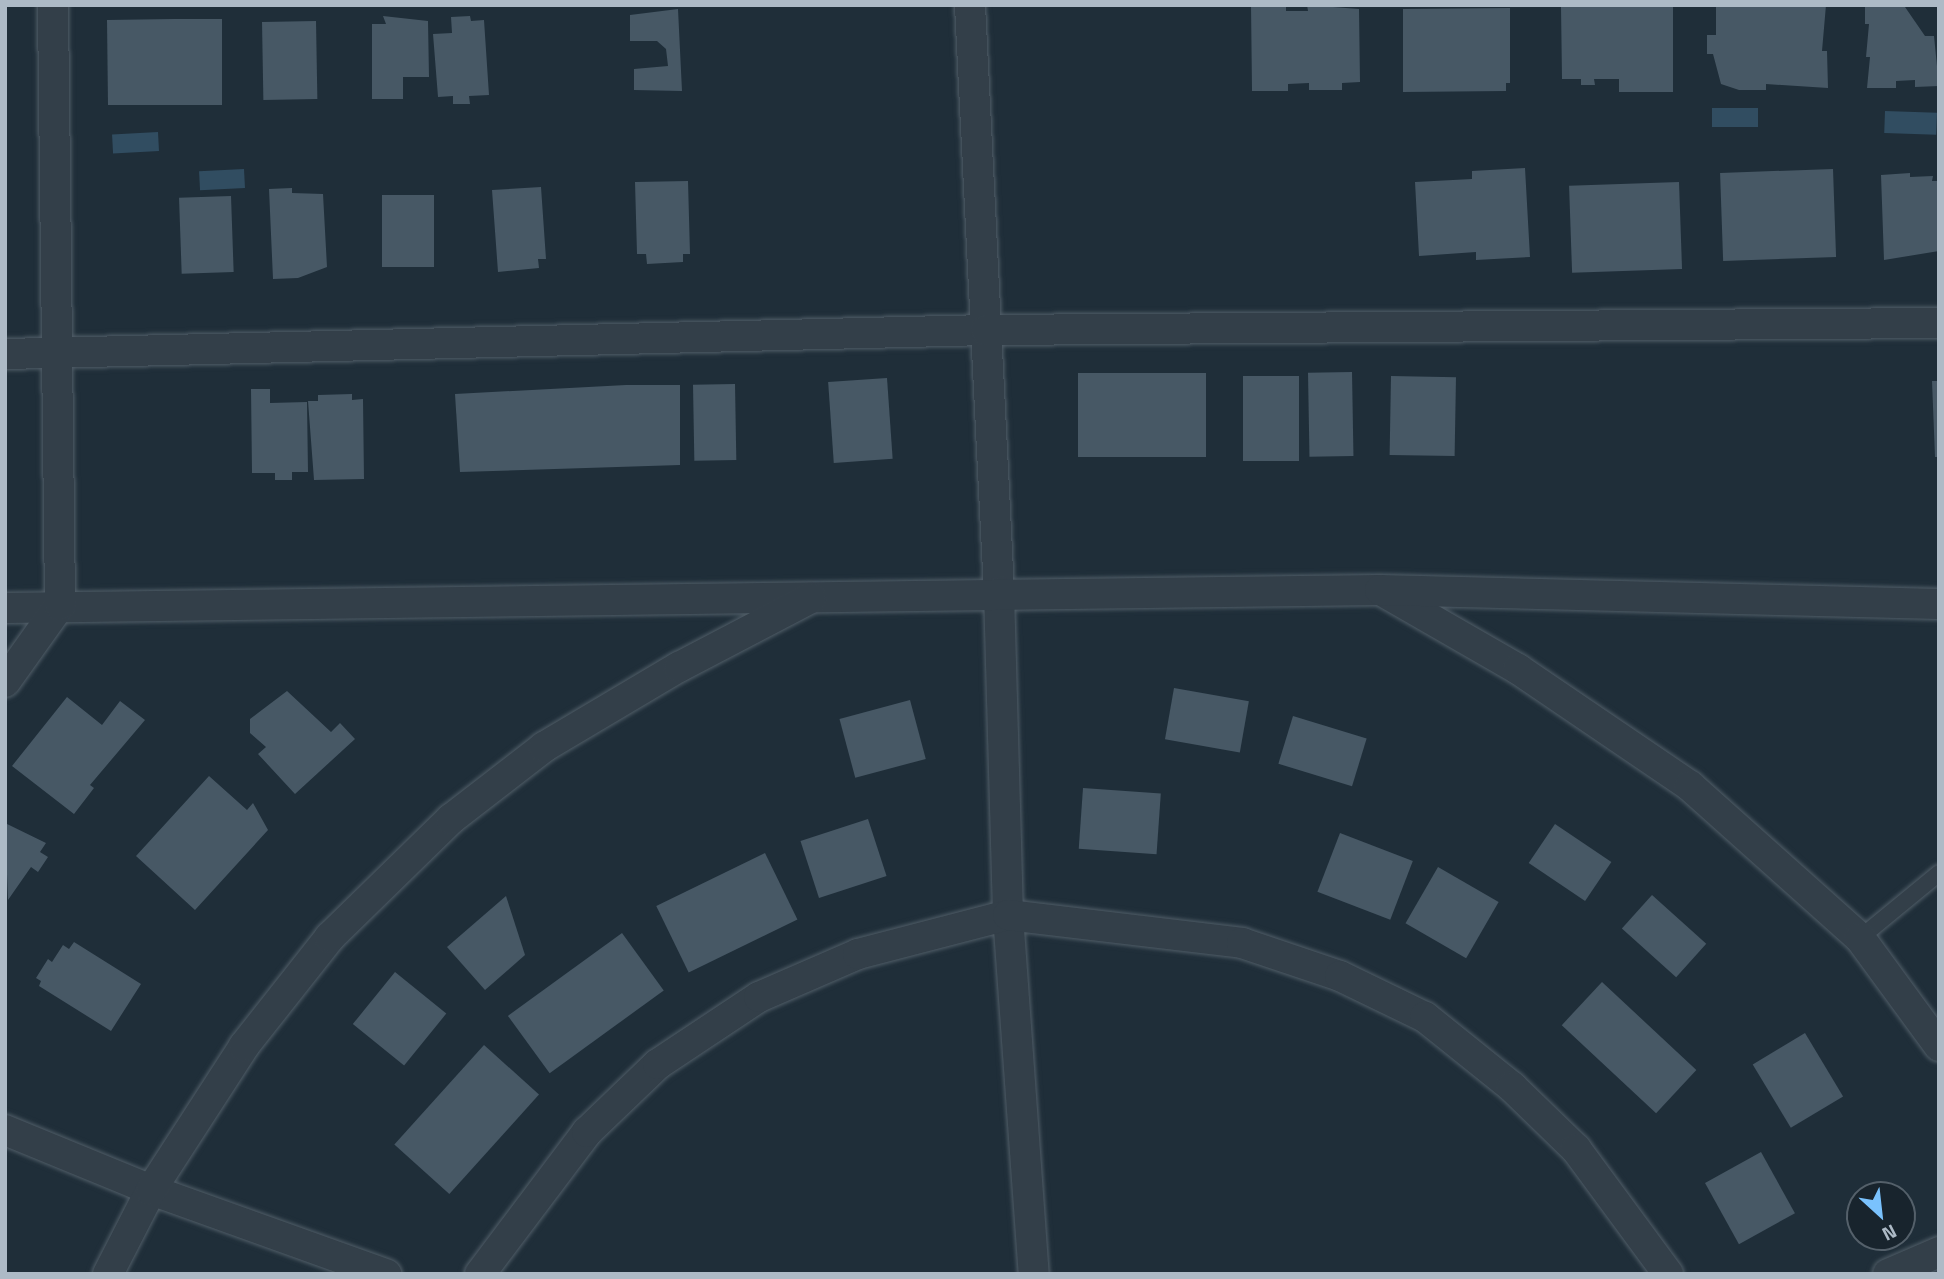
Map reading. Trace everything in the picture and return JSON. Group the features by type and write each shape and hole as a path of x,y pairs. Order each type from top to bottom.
{"street":[{"path":"5,682 60,605 60,353 53,5"},
{"path":"970,5 999,592 1008,915 1034,1274"},
{"path":"5,354 986,330 1939,323"},
{"path":"1380,590 1518,669 1690,786 1860,938 1939,1046"},
{"path":"5,608 60,605 999,592 1380,590 1939,604"},
{"path":"107,1274 150,1190 244,1046 330,937 452,819 544,747 679,667 818,595"},
{"path":"480,1274 587,1132 658,1064 759,997 846,959 1008,915 1242,943 1340,976 1425,1017 1512,1087 1576,1149 1668,1274"},
{"path":"5,1130 150,1190 386,1274"},
{"path":"1888,1274 1939,1252"}],"lane":[{"path":"1860,938 1939,873"}],"water":[{"path":"1712,108 1758,108 1758,127 1712,127"},
{"path":"1885,111 1937,113 1936,135 1884,133"},
{"path":"158,132 159,151 113,153 112,134"},
{"path":"244,169 245,188 200,190 199,171"}],"building":[{"path":"1251,5 1286,5 1286,11 1308,11 1307,5 1359,9 1360,82 1342,83 1342,90 1309,90 1309,83 1288,84 1288,91 1252,91"},
{"path":"1716,5 1826,5 1822,51 1827,51 1828,88 1766,84 1766,90 1739,90 1721,84 1713,54 1707,54 1707,35 1716,35"},
{"path":"1865,5 1905,7 1925,36 1934,36 1939,86 1915,87 1915,80 1896,81 1896,88 1867,88 1870,57 1866,57 1869,24 1865,24"},
{"path":"1673,6 1673,92 1619,92 1619,79 1594,79 1595,85 1581,85 1581,79 1562,79 1561,7"},
{"path":"1510,8 1510,83 1506,83 1506,91 1403,92 1403,9"},
{"path":"678,9 682,91 634,90 634,69 668,66 666,49 657,41 630,41 630,15"},
{"path":"383,16 428,21 429,77 403,77 403,99 372,99 372,24 386,24"},
{"path":"470,16 471,21 484,20 489,95 469,96 470,104 453,104 453,96 438,97 433,34 452,33 451,17"},
{"path":"222,19 222,105 108,105 107,20"},
{"path":"316,21 317,99 263,100 262,22"},
{"path":"1525,168 1530,257 1476,260 1476,252 1419,256 1415,182 1472,179 1472,171"},
{"path":"1833,169 1836,257 1723,261 1720,173"},
{"path":"1910,173 1910,177 1933,176 1932,181 1939,181 1939,251 1884,260 1881,175"},
{"path":"688,181 690,254 683,254 683,262 647,264 646,254 637,254 635,182"},
{"path":"1679,182 1682,269 1572,273 1569,186"},
{"path":"541,187 546,259 538,259 539,268 498,272 492,190"},
{"path":"292,188 292,193 323,194 327,267 298,278 273,279 269,189"},
{"path":"382,195 434,195 434,267 382,267"},
{"path":"231,196 234,272 182,274 179,198"},
{"path":"1352,372 1353,456 1309,457 1308,373"},
{"path":"1078,373 1206,373 1206,457 1078,457"},
{"path":"1243,376 1299,376 1299,461 1243,461"},
{"path":"1391,376 1456,377 1455,456 1390,455"},
{"path":"887,378 893,459 834,463 828,382"},
{"path":"1932,381 1939,381 1939,457 1935,457"},
{"path":"735,384 736,460 694,461 693,385"},
{"path":"626,385 680,385 680,465 460,472 455,394"},
{"path":"251,389 270,389 270,403 307,402 308,472 292,472 292,480 275,480 275,473 252,473"},
{"path":"352,394 352,400 363,399 364,479 314,480 308,401 318,401 318,395"},
{"path":"1174,688 1249,701 1240,752 1165,739"},
{"path":"287,691 331,732 340,723 355,739 295,794 258,754 266,747 250,733 250,719"},
{"path":"67,697 102,725 120,701 145,720 90,785 94,788 74,814 12,766"},
{"path":"910,700 926,759 855,778 839,719"},
{"path":"1293,716 1367,739 1352,786 1278,764"},
{"path":"209,776 247,810 253,803 268,830 195,910 136,856"},
{"path":"1083,788 1161,793 1157,854 1079,849"},
{"path":"868,819 887,876 819,898 800,841"},
{"path":"5,823 46,843 40,852 48,857 38,872 31,867 8,900"},
{"path":"1555,824 1611,862 1585,901 1529,863"},
{"path":"1340,833 1413,861 1390,920 1317,892"},
{"path":"765,853 797,920 689,973 656,906"},
{"path":"1438,867 1499,902 1466,958 1406,923"},
{"path":"1652,895 1706,944 1676,977 1622,928"},
{"path":"506,896 525,955 485,990 447,947"},
{"path":"622,933 664,990 550,1073 508,1016"},
{"path":"74,942 141,984 111,1031 39,986 41,981 36,978 48,959 52,962 63,945 69,949"},
{"path":"395,972 446,1014 404,1066 353,1024"},
{"path":"1602,982 1696,1070 1656,1113 1562,1025"},
{"path":"1805,1033 1843,1096 1791,1128 1753,1064"},
{"path":"484,1045 539,1095 449,1194 394,1145"},
{"path":"1761,1152 1795,1213 1739,1244 1705,1183"}]}
